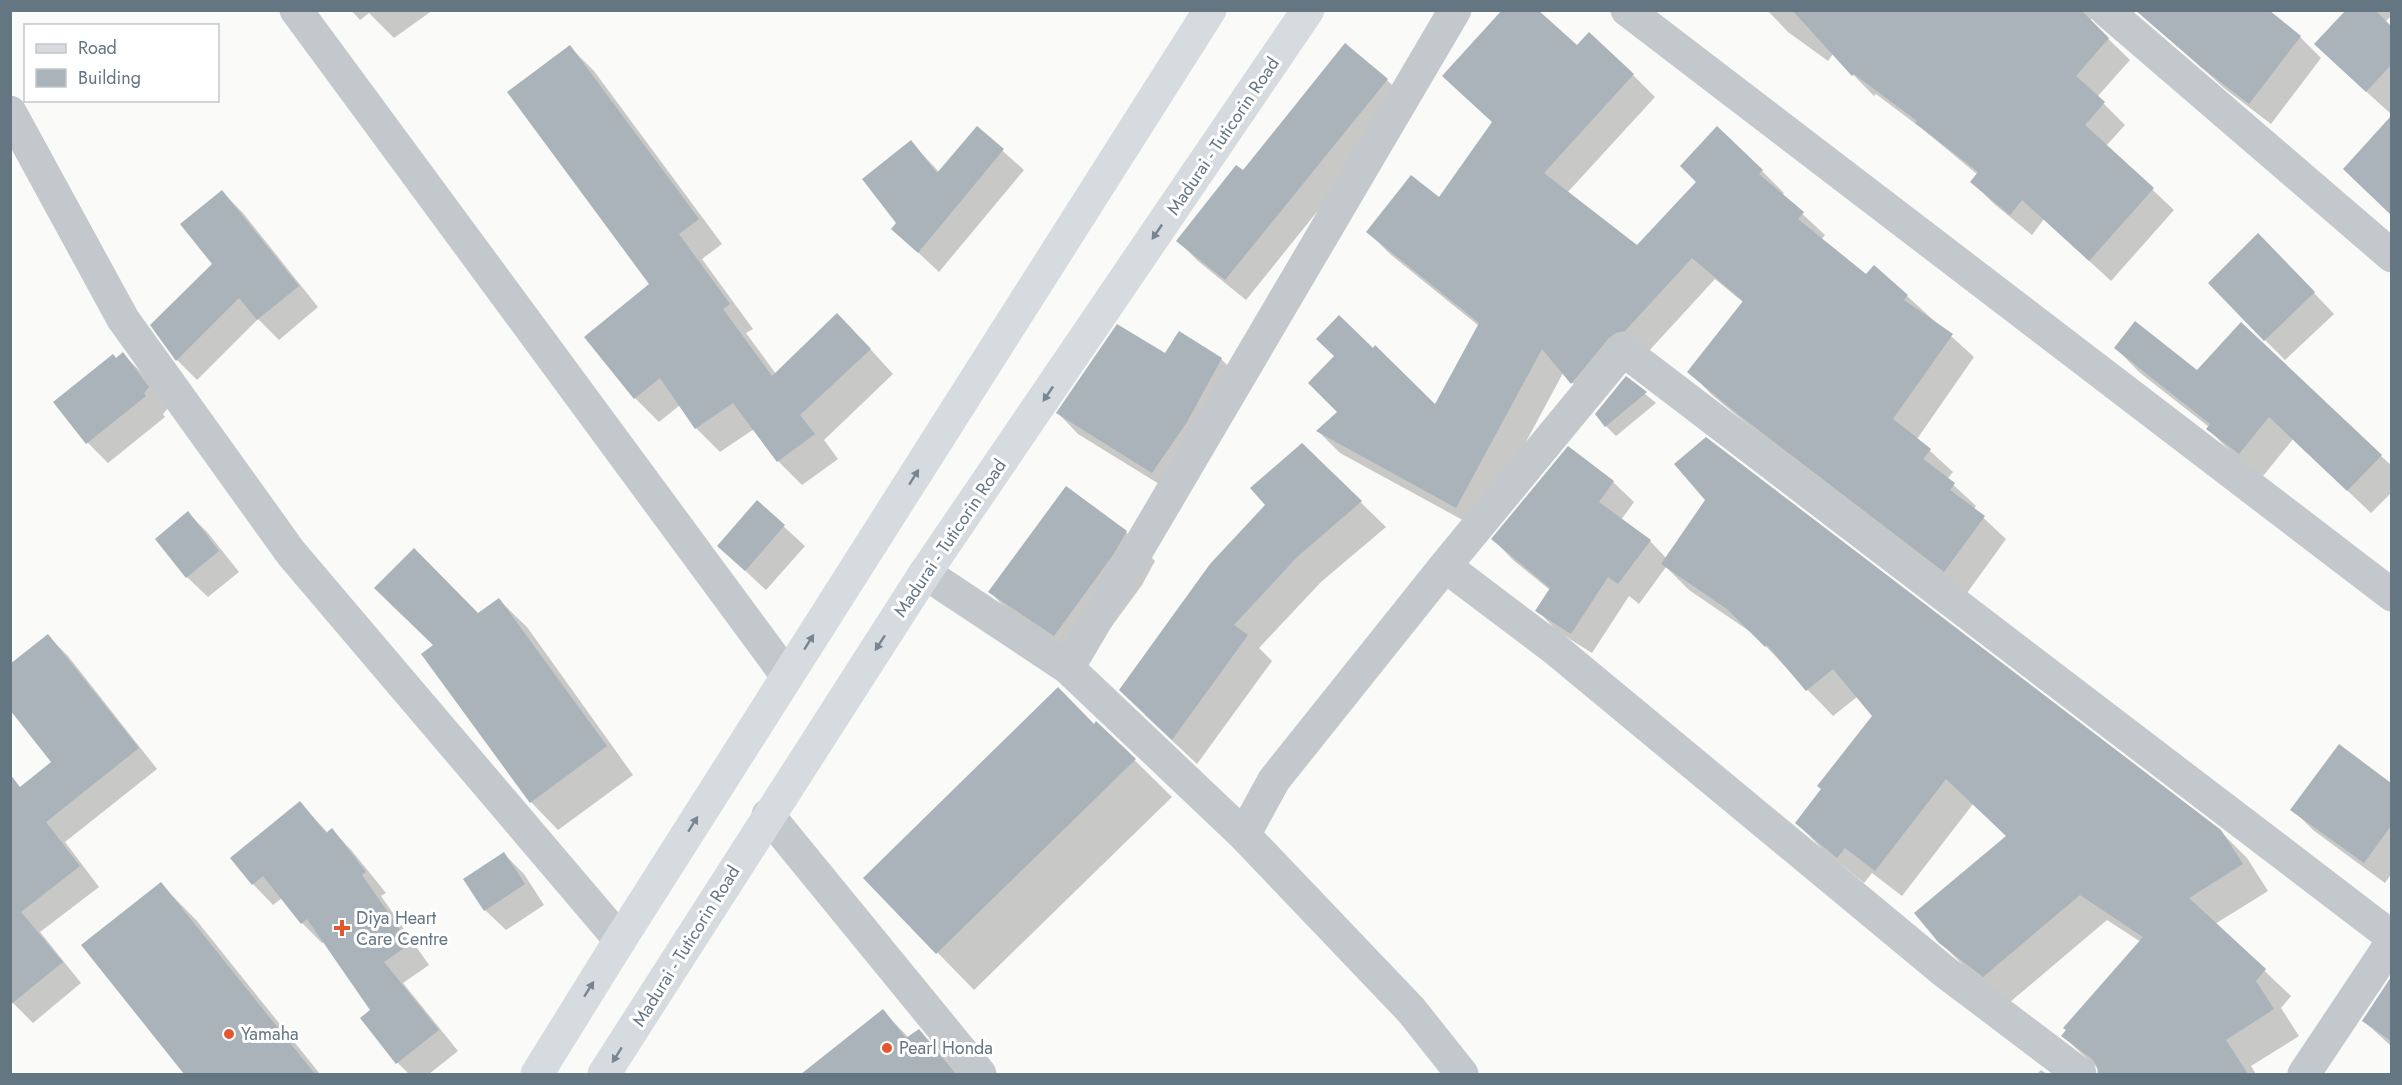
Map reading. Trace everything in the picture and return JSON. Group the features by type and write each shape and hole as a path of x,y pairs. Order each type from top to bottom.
{"main road":[{"path":"537,1074 1210,10"},
{"name":"Madurai - Tuticorin Road","path":"604,1074 925,573 1308,10"}],"street":[{"path":"296,10 788,676"},
{"path":"1068,668 1455,10"},
{"path":"1627,10 2391,595"},
{"path":"2106,10 2391,256"},
{"path":"10,112 123,320 291,553 620,940"},
{"path":"1244,835 1274,780 1445,566 1623,350 2391,937"},
{"path":"1445,566 1555,649 1945,972 2080,1074"},
{"path":"925,573 1068,668 1244,835 1411,1010 1462,1074"},
{"path":"768,815 980,1074"},
{"path":"2304,1074 2391,942"}],"building":[{"path":"1502,10 1538,10 1577,45 1589,32 1634,74 1544,173 1637,245 1696,182 1680,166 1717,126 1763,170 1759,174 1804,212 1798,219 1866,274 1874,265 1908,295 1904,300 1953,334 1893,419 1931,449 1923,459 1955,483 1950,490 1985,516 1944,572 1735,412 1687,372 1743,301 1692,258 1625,331 1609,338 1571,384 1542,349 1456,508 1316,431 1337,412 1308,383 1334,356 1316,339 1339,315 1373,348 1375,345 1435,404 1479,323 1366,232 1411,175 1439,197 1492,122 1442,76"},
{"path":"1792,10 2081,10 2109,38 2076,76 2105,102 2085,125 2154,188 2089,261 2022,200 2010,215 1970,182 1978,172 1915,123 1917,121 1854,74 1852,76"},
{"path":"2135,10 2269,10 2301,36 2249,104 2201,67"},
{"path":"2346,10 2375,10 2391,26 2391,65 2366,92 2314,44"},
{"path":"1345,43 1388,79 1225,280 1176,241 1236,165 1243,170"},
{"path":"570,45 699,219 679,234 730,304 723,309 772,376 837,313 871,349 800,415 815,434 777,462 733,403 695,429 660,378 634,399 584,337 649,284 507,92"},
{"path":"2391,116 2391,215 2343,169"},
{"path":"977,126 1004,149 918,253 891,229 896,223 862,179 911,140 937,173"},
{"path":"222,190 299,286 257,320 239,298 176,361 150,325 212,264 180,224"},
{"path":"2258,233 2315,292 2264,341 2208,283"},
{"path":"2135,321 2197,370 2241,322 2382,455 2347,491 2269,417 2239,454 2206,429 2210,424 2114,348"},
{"path":"1117,324 1165,353 1179,331 1222,358 1187,422 1152,473 1056,413"},
{"path":"123,352 149,387 144,393 146,396 86,444 53,402 113,354 116,358"},
{"path":"1626,376 1647,392 1605,427 1595,414"},
{"path":"1706,437 2221,830 2243,864 2189,898 2266,969 2256,981 2274,1009 2226,1040 2248,1074 2098,1074 2097,1066 2092,1059 2061,1036 2066,1030 2063,1028 2143,937 2080,895 1983,977 1939,943 1914,913 2006,836 1946,779 1875,871 1845,848 1837,858 1795,823 1821,789 1817,786 1872,716 1833,669 1806,691 1767,645 1765,647 1727,609 1661,564 1705,500 1674,464"},
{"path":"1302,443 1362,501 1297,557 1234,625 1248,635 1172,740 1119,690 1210,564 1265,505 1250,488"},
{"path":"1568,446 1614,481 1599,502 1651,540 1618,584 1608,577 1571,634 1535,611 1550,588 1491,539"},
{"path":"1066,486 1127,531 1113,555 1054,636 988,592"},
{"path":"757,500 785,525 745,571 717,546"},
{"path":"188,511 219,551 186,578 155,539"},
{"path":"414,548 478,613 499,598 607,746 530,803 421,654 433,645 374,588"},
{"path":"48,634 139,748 46,822 80,866 21,912 63,962 10,1005 10,774 20,787 51,762 10,710 10,664"},
{"path":"1058,687 1094,724 1096,721 1136,759 936,954 863,878"},
{"path":"2339,744 2391,783 2391,826 2364,863 2290,810"},
{"path":"300,801 326,833 332,828 366,872 362,875 410,944 384,962 439,1030 396,1064 360,1018 370,1010 307,919 301,924 263,876 252,885 230,858"},
{"path":"504,852 525,884 484,911 463,879"},
{"path":"161,882 315,1074 184,1074 81,945"},
{"path":"2391,977 2391,1041 2362,1021"},
{"name":"Pearl Honda","path":"883,1009 906,1038 919,1029 956,1074 801,1074"}],"place":[{"name":"Diya Heart Care Centre","path":"342,928"},
{"name":"Yamaha","path":"229,1034"},
{"name":"Pearl Honda","path":"887,1048"}]}
